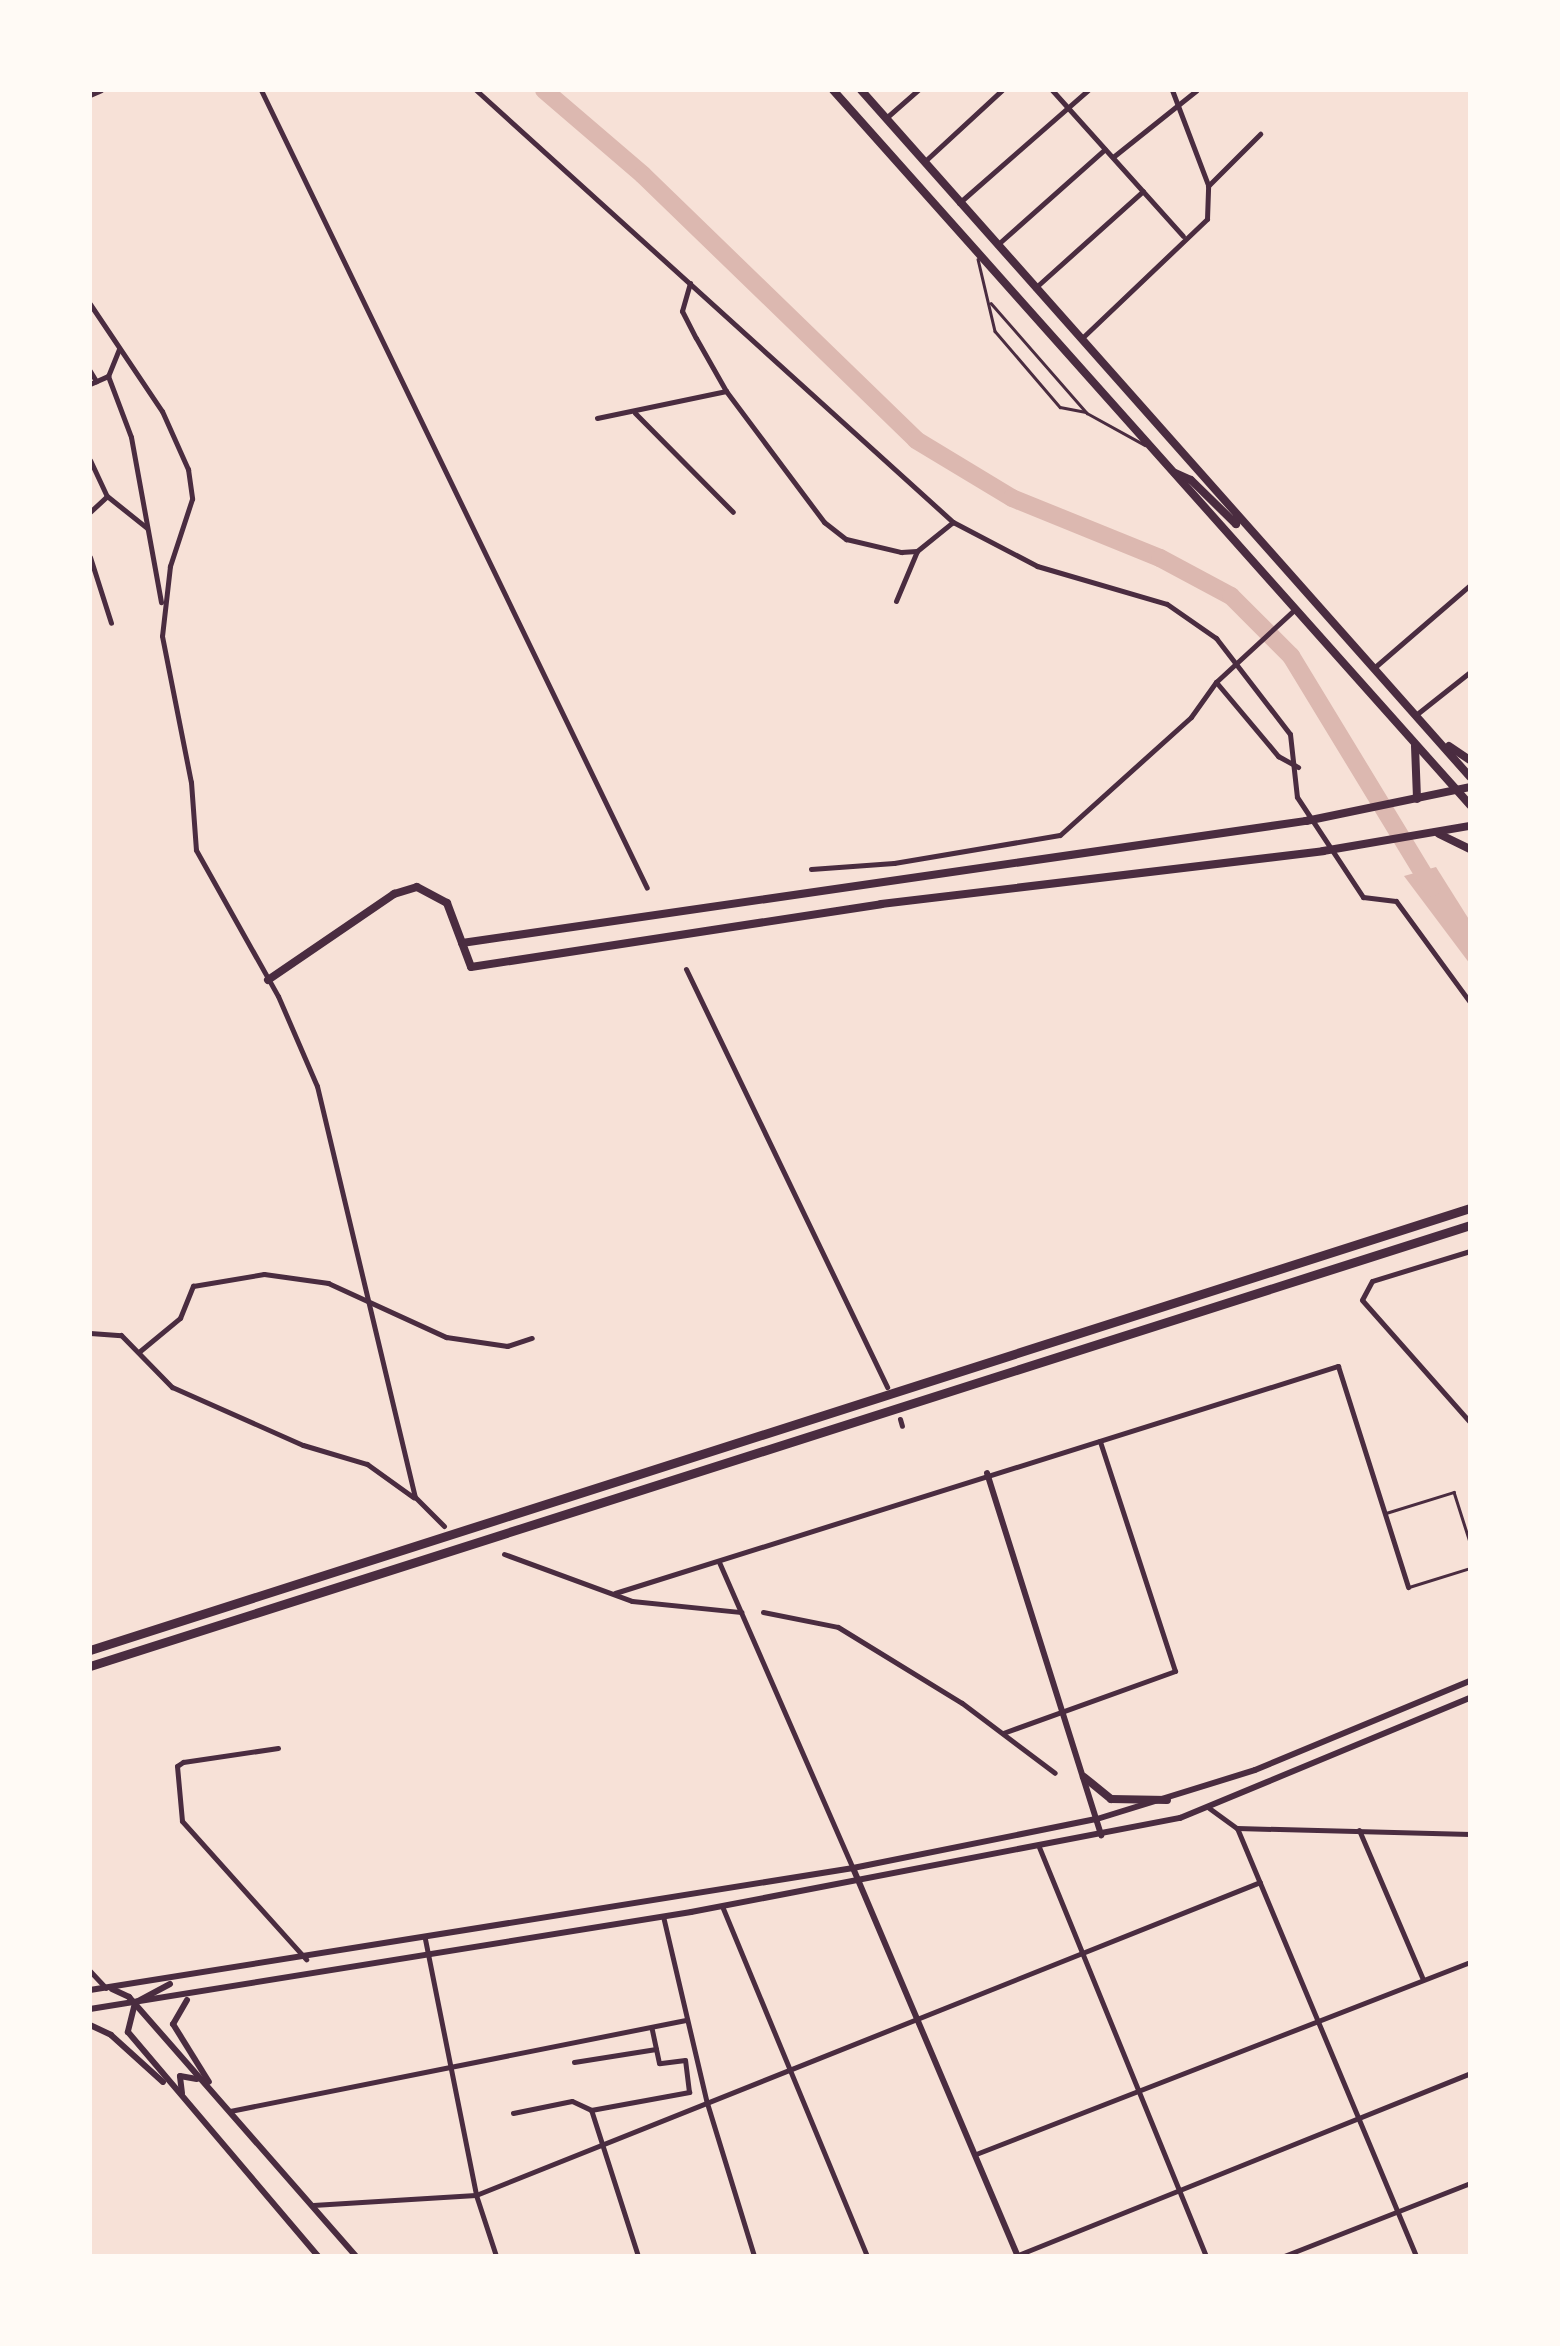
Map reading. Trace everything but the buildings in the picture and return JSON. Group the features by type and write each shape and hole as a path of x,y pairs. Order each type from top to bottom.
{"highway":[{"path":"90,1650 1470,1208"},
{"path":"90,1666 1470,1224"}],"main road":[{"path":"833,90 1470,804"},
{"path":"861,90 1470,777"},
{"path":"1170,471 1191,480 1236,524 1232,508"},
{"path":"1434,732 1470,760"},
{"path":"1413,738 1421,766 1417,800"},
{"path":"462,943 1306,821 1470,788"},
{"path":"268,980 394,894 418,886 447,903 471,966 881,904 1323,851 1470,826"},
{"path":"1439,834 1470,850"},
{"path":"1084,1777 1111,1799 1167,1800"}],"street":[{"path":"90,95 100,90"},
{"path":"260,90 647,888"},
{"path":"476,90 952,522 1038,566 1167,604 1240,659 1290,734 1298,767 1297,797 1363,897 1396,901 1470,1002"},
{"path":"886,118 918,90"},
{"path":"924,162 1002,90"},
{"path":"1052,90 1183,236"},
{"path":"959,203 1088,90"},
{"path":"1081,339 1183,236 1207,219 1208,186 1172,90"},
{"path":"1113,157 1197,90"},
{"path":"1208,186 1260,134"},
{"path":"996,245 1105,148"},
{"path":"1035,288 1143,191"},
{"path":"690,284 682,312 726,391 824,522 872,548 917,550"},
{"path":"90,304 162,411 188,470 192,499 162,606"},
{"path":"119,349 108,376 131,437 162,606 196,850 268,980 317,1086 372,1301 414,1497"},
{"path":"90,371 93,382 108,376"},
{"path":"597,418 726,391"},
{"path":"635,413 733,512"},
{"path":"90,460 106,496 146,528"},
{"path":"90,512 106,496"},
{"path":"896,601 917,550 952,522"},
{"path":"90,557 111,623"},
{"path":"1375,667 1470,585"},
{"path":"811,869 894,863 1060,836 1191,717 1216,682 1294,610"},
{"path":"1416,714 1470,672"},
{"path":"1216,682 1278,756 1298,767"},
{"path":"686,969 888,1386"},
{"path":"1470,1250 1372,1282 1362,1300 1470,1422"},
{"path":"140,1351 180,1318 192,1286 295,1276 372,1301 446,1337 507,1346 532,1338"},
{"path":"90,1333 121,1335 172,1386 303,1445 367,1464 414,1497 444,1526"},
{"path":"614,1594 987,1473 1338,1366 1408,1588"},
{"path":"1003,1733 1062,1708 1176,1672 1100,1441"},
{"path":"987,1473 1101,1836"},
{"path":"504,1554 614,1594 740,1612"},
{"path":"719,1562 1018,2256 1470,2073"},
{"path":"763,1612 838,1627 1003,1733 1055,1773"},
{"path":"90,1990 176,1981 852,1868 1167,1800 1470,1681"},
{"path":"90,2009 193,1997 1101,1836 1209,1808 1470,1698"},
{"path":"278,1748 182,1762 177,1766 182,1822 306,1960"},
{"path":"1209,1808 1237,1828 1416,2256"},
{"path":"1237,1828 1468,1834 1470,1845"},
{"path":"1359,1830 1423,1980"},
{"path":"1039,1847 1206,2256"},
{"path":"312,2205 476,2194 1260,1882"},
{"path":"722,1906 866,2256"},
{"path":"663,1916 707,2104 754,2256"},
{"path":"425,1939 476,2194 496,2256"},
{"path":"976,2154 1470,1962"},
{"path":"90,1970 106,1988 146,2015 356,2256"},
{"path":"176,1981 135,2004 128,2032 318,2256"},
{"path":"193,1997 176,2011 173,2024 217,2096"},
{"path":"230,2111 687,2020"},
{"path":"90,2025 129,2049 190,2108"},
{"path":"513,2113 572,2101 591,2110 689,2092 685,2060 659,2063 652,2028"},
{"path":"574,2062 656,2049"},
{"path":"190,2108 178,2082 186,2073 217,2096"},
{"path":"591,2110 638,2256"},
{"path":"1284,2256 1470,2183"}],"lane":[{"path":"977,252 995,331 1060,407 1087,412"},
{"path":"991,303 1087,412 1154,454"},
{"path":"1385,1514 1454,1492 1470,1542"},
{"path":"1408,1588 1470,1568"}],"shaded area":[{"path":"1436,867 1470,921 1470,964 1404,876"}],"waterway":[{"path":"544,90 643,175 916,440 1012,498 1160,558 1231,596 1291,656 1432,888"}]}
